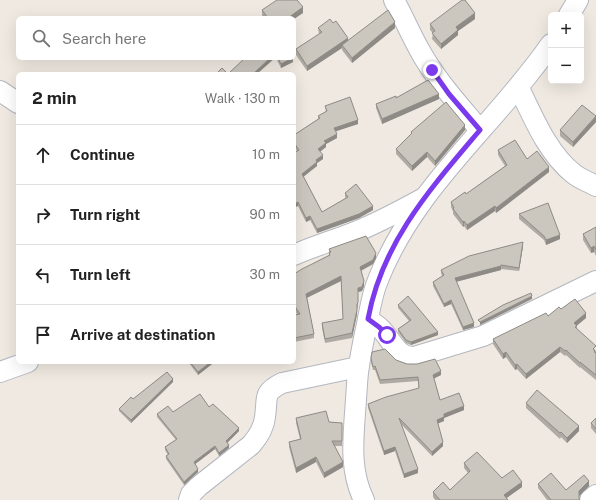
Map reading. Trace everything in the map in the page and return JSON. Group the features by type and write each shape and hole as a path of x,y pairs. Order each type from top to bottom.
{"street":[{"path":"394,0 419,50 432,70 449,94 480,130"},
{"path":"571,12 578,0"},
{"path":"364,500 356,476 353,459 358,367 372,298 378,280 405,227 424,198 480,130 518,88 548,48"},
{"path":"518,88 542,134 560,160 574,175 596,186"},
{"path":"0,90 16,102"},
{"path":"296,254 356,232 387,218 424,198"},
{"path":"368,319 379,327 401,354 408,357 414,357 483,336 596,282"},
{"path":"0,372 22,364"},
{"path":"189,500 191,494 199,486 251,445 256,439 264,425 267,396 270,390 275,386 282,382 358,367"},
{"path":"590,500 596,495"}],"building":[{"path":"277,0 297,0 303,7 291,16 266,16 262,10"},
{"path":"462,0 465,0 475,13 456,27 458,30 441,44 432,33 435,31 430,24"},
{"path":"388,10 395,22 352,58 342,45"},
{"path":"330,19 333,23 336,21 348,38 307,66 296,49 322,32 318,28"},
{"path":"243,60 268,60 255,72 230,72"},
{"path":"279,60 289,60 281,64"},
{"path":"222,68 226,72 218,72"},
{"path":"428,80 439,94 382,119 376,104 396,96 396,98"},
{"path":"350,97 358,120 334,128 337,134 324,141 326,143 318,149 323,155 302,174 322,212 348,197 345,193 356,184 373,206 359,214 317,229 310,216 306,218 298,202 296,203 296,152 299,150 296,146 296,134 320,118 318,116 327,111 325,106"},
{"path":"446,102 465,125 435,161 427,152 412,166 396,149 412,133 411,132"},
{"path":"582,105 596,116 573,142 560,130"},
{"path":"515,140 527,159 537,151 549,167 496,208 495,206 467,225 453,209 454,208 451,202 465,192 466,194 507,165 498,150"},
{"path":"548,203 560,235 546,240 544,236 519,214"},
{"path":"596,227 596,250 594,246 591,248 583,234"},
{"path":"366,236 376,253 373,260 360,267 364,281 362,287 358,288 358,303 352,333 325,339 322,323 343,319 341,276 306,294 314,334 296,338 296,315 300,314 296,308 296,273 330,255 329,253 331,252 329,249"},
{"path":"523,242 519,268 501,265 455,278 474,323 463,327 451,300 444,304 433,282 444,275 441,270 469,256"},
{"path":"531,293 532,296 480,322 478,320 503,305"},
{"path":"408,296 438,332 411,342 406,340 398,329 411,320 398,305"},
{"path":"575,299 586,313 574,323 577,326 575,327 596,346 593,349 596,353 596,375 566,350 565,351 560,347 526,374 517,364 515,365 506,352 503,354 493,339 546,313 548,316 559,307 561,309"},
{"path":"385,349 396,360 407,364 417,364 435,359 441,371 433,375 440,400 459,393 464,406 444,414 444,417 437,420 443,442 432,452 399,418 418,469 404,474 395,447 384,451 368,404 386,397 419,388 418,377 380,380 375,366 373,367 371,358 372,352"},
{"path":"192,364 208,364 198,372"},
{"path":"167,372 173,379 131,420 119,409 131,397 133,399"},
{"path":"537,390 579,426 567,438 526,403"},
{"path":"200,394 209,407 213,404 239,428 226,441 229,445 219,453 215,446 194,462 198,469 184,482 166,456 169,454 165,447 177,439 157,414 168,406 173,412"},
{"path":"326,411 329,422 342,423 342,441 332,441 343,462 324,473 316,457 296,468 289,442 301,439 296,418"},
{"path":"596,418 596,429 591,423"},
{"path":"477,452 502,478 513,470 522,482 504,495 508,500 440,500 433,492 443,482 450,490 470,471 464,463"},
{"path":"551,473 566,490 584,475 589,481 579,491 580,500 551,500 538,484"}],"route":[{"path":"387,335 368,319 372,298 386,262 405,227 424,198 480,130 449,94 432,70"}]}
